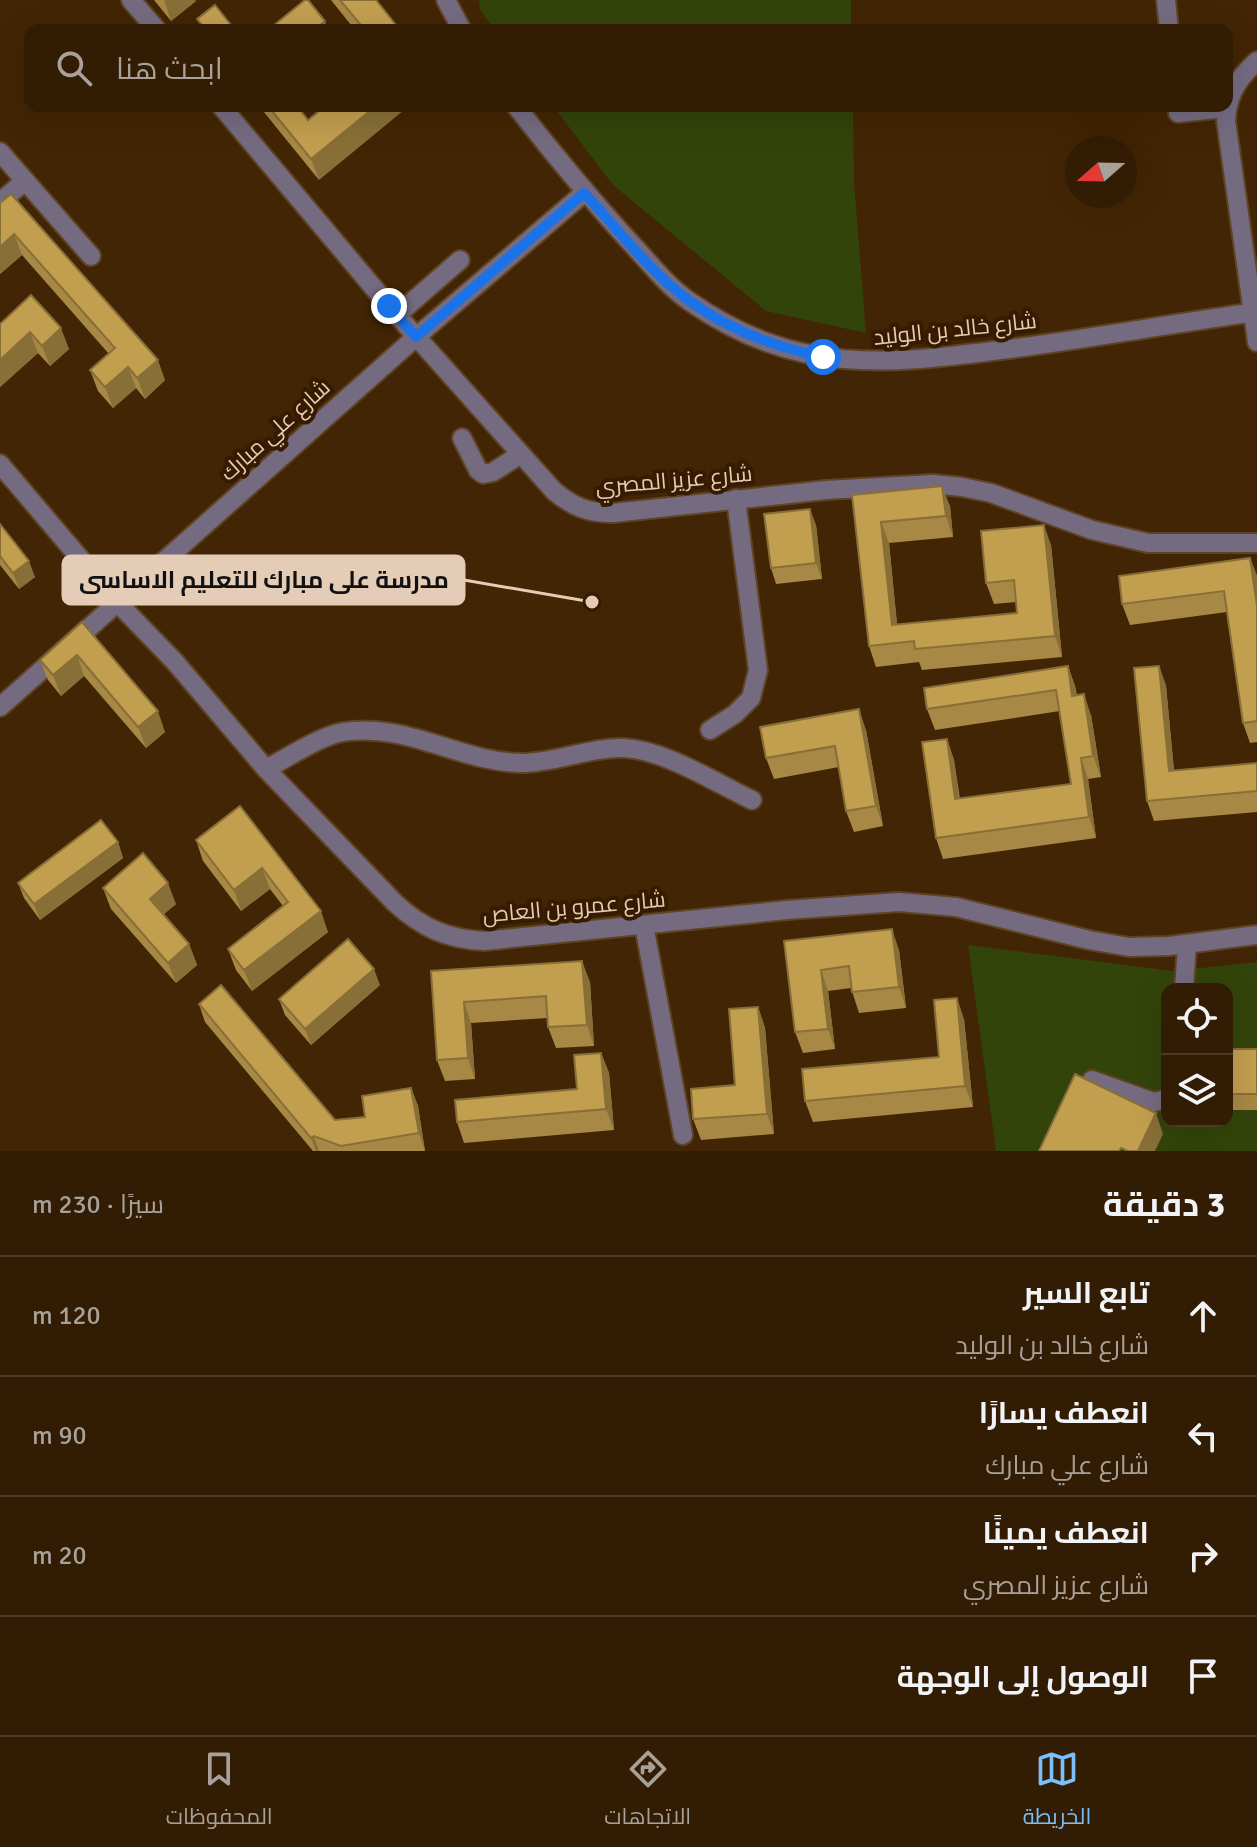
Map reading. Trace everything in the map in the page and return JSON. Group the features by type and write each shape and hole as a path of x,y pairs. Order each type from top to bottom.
{"street":[{"path":"131,0 152,24"},
{"path":"446,0 459,24"},
{"path":"1166,0 1168,24"},
{"path":"1233,91 1237,82 1257,61"},
{"name":"شارع عزيز المصري","path":"226,112 416,337 521,454 567,502 580,510 595,513 826,490 933,484 991,493 1092,530 1148,543 1257,543"},
{"name":"شارع خالد بن الوليد","path":"521,112 584,193 654,269 687,300 764,341 847,361 912,361 1255,313"},
{"path":"1178,112 1180,133"},
{"path":"1226,112 1226,137 1257,342"},
{"path":"0,152 91,256"},
{"path":"0,202 25,181"},
{"name":"شارع علي مبارك","path":"0,707 416,337 584,193"},
{"path":"397,315 460,260"},
{"path":"462,438 483,474 493,472 521,454"},
{"name":"شارع عمرو بن العاص","path":"0,464 117,602 175,662 266,769 395,903 414,920 435,932 459,940 484,941 899,902 956,907 1129,947 1187,944 1257,935"},
{"path":"710,730 735,714 751,698 758,670 736,499"},
{"path":"266,769 339,733 398,732 481,756 521,763 563,758 592,750 623,748 652,752 752,800"},
{"path":"644,925 683,1135"},
{"path":"1184,983 1187,944"},
{"path":"1092,1080 1154,1102 1161,1100"}],"green space":[{"path":"479,0 851,0 851,24 490,24 480,10"},
{"path":"558,112 853,112 854,181 866,333 766,311 613,185"},
{"path":"968,945 1173,971 1257,962 1257,1151 996,1151"}],"building":[{"path":"305,0 325,21 321,24 275,24"},
{"path":"340,0 376,0 395,24 360,24"},
{"path":"215,5 230,24 201,24 197,19"},
{"path":"273,112 302,112 308,120 318,112 369,112 311,159"},
{"path":"11,194 158,360 137,378 128,367 105,387 90,370 115,348 14,234 0,247 0,203"},
{"path":"31,295 61,328 42,346 30,332 0,360 0,324"},
{"path":"942,486 946,516 881,522 892,625 1017,613 1014,580 986,583 981,531 1044,525 1055,636 915,649 914,641 869,646 852,495"},
{"path":"810,509 816,563 771,568 764,514"},
{"path":"0,524 29,561 13,573 0,556"},
{"path":"1250,558 1257,606 1257,721 1243,723 1224,591 1122,604 1119,576"},
{"path":"82,622 158,711 138,727 77,655 53,675 40,660"},
{"path":"1068,666 1072,696 1084,694 1093,756 1081,758 1089,817 936,838 922,742 947,739 955,799 1071,784 1056,690 927,709 924,688"},
{"path":"1159,666 1169,771 1257,763 1257,791 1147,801 1134,668"},
{"path":"859,709 876,806 846,811 835,746 766,758 760,727"},
{"path":"240,806 321,911 244,970 228,949 288,902 262,868 234,890 196,840"},
{"path":"101,820 118,842 34,904 18,883"},
{"path":"143,853 168,883 150,899 189,944 168,963 103,888"},
{"path":"892,929 899,987 852,992 849,966 821,970 828,1029 795,1032 784,941"},
{"path":"348,939 374,969 305,1029 279,999"},
{"path":"582,961 587,1025 548,1027 546,996 464,1002 468,1058 437,1060 431,971"},
{"path":"221,985 335,1120 365,1117 362,1096 411,1088 419,1133 341,1146 314,1136 311,1138 199,1004"},
{"path":"957,998 965,1086 805,1101 802,1069 939,1057 934,1000"},
{"path":"758,1007 767,1114 693,1119 691,1089 735,1085 729,1009"},
{"path":"1233,1049 1257,1049 1257,1094 1233,1094"},
{"path":"601,1053 606,1109 457,1122 455,1100 577,1089 574,1055"},
{"path":"1075,1074 1156,1113 1138,1151 1121,1148 1119,1151 1039,1151"}],"place":[{"name":"مدرسة على مبارك للتعليم الاساسى","path":"592,602"}],"route":[{"path":"389,306 416,337 584,193 687,300 764,341 823,357"}]}
